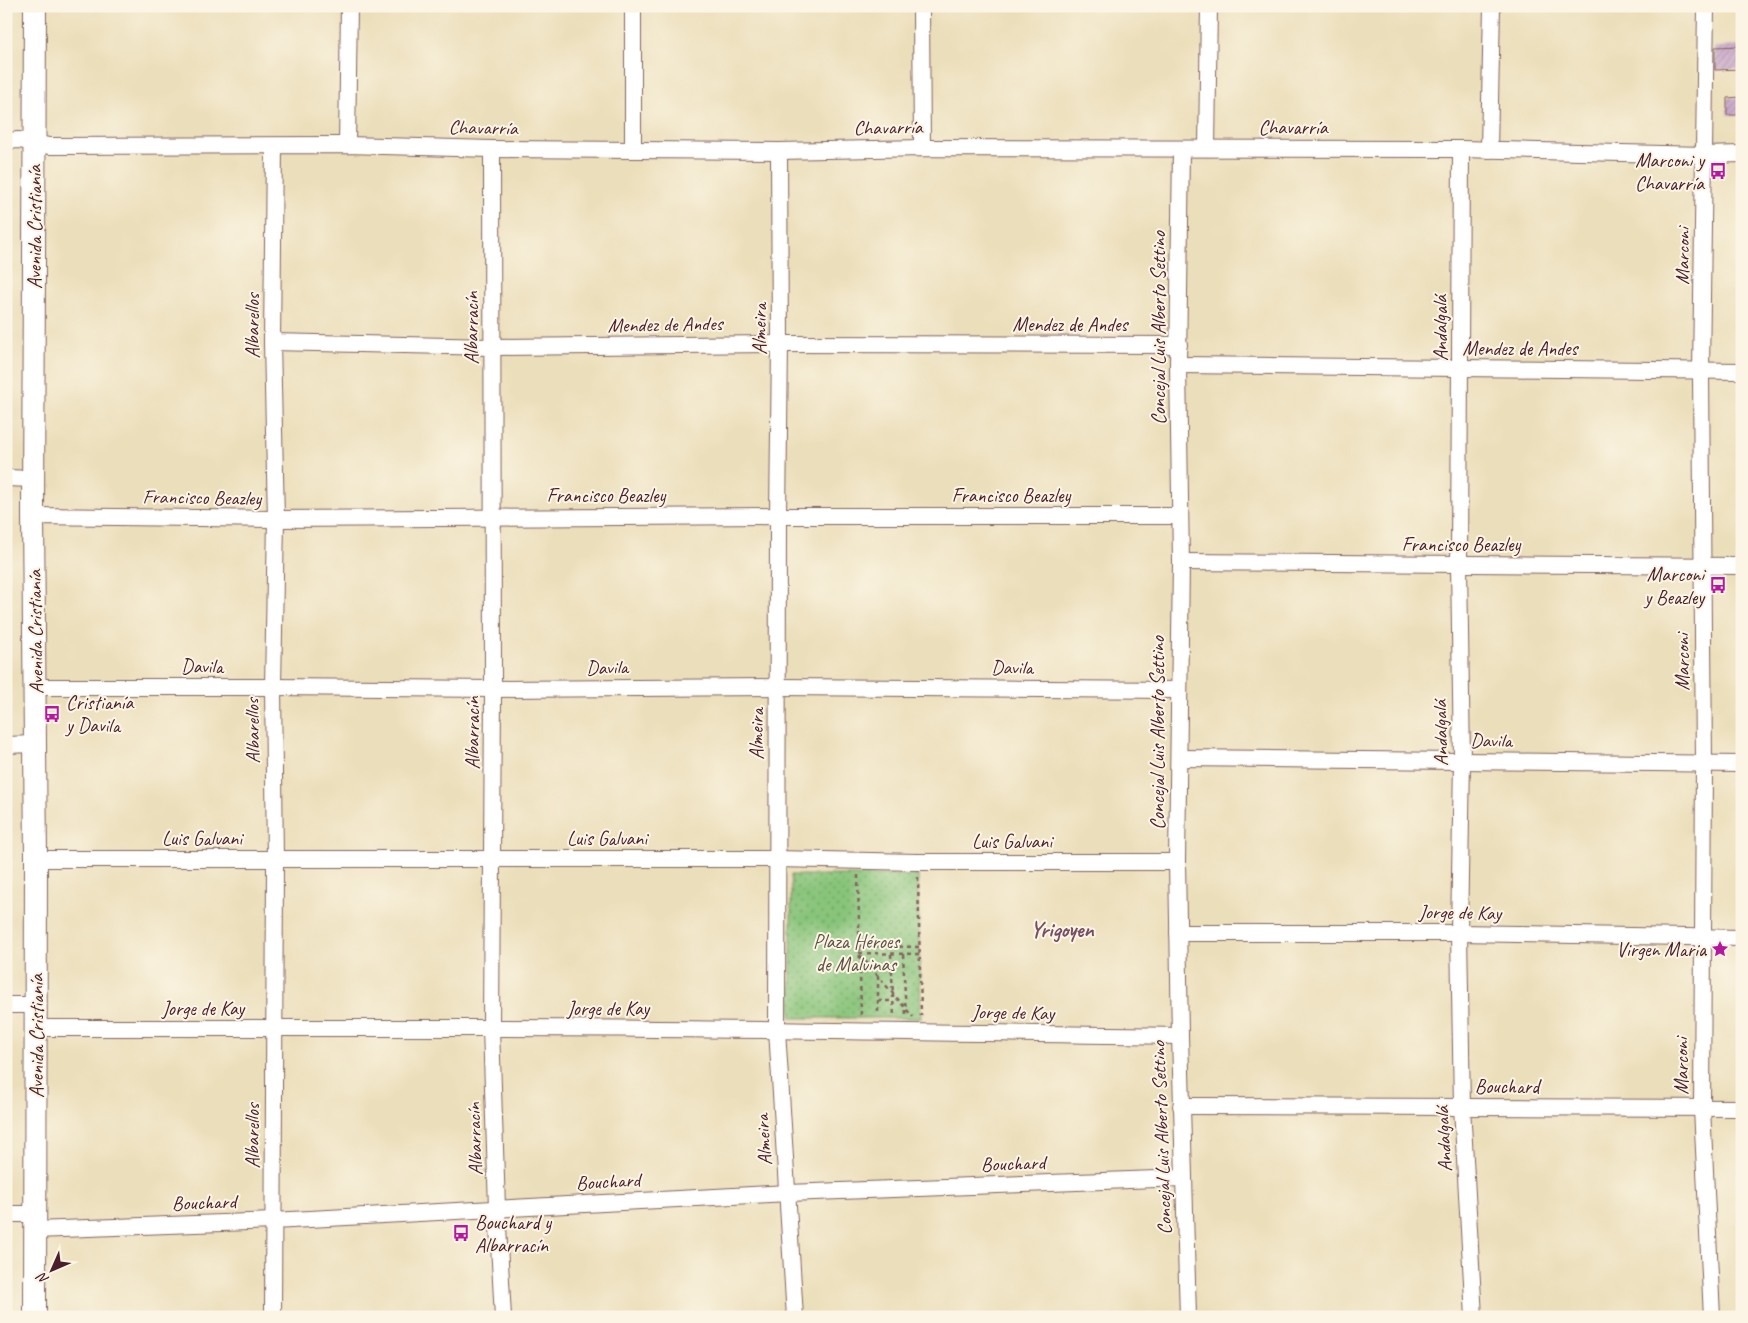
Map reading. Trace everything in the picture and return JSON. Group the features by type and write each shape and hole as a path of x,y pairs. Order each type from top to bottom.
{"street":[{"name":"Avenida Cristianía","path":"35,6 33,478 36,688 34,744 36,859 35,1317"},
{"path":"348,145 349,6"},
{"path":"633,6 633,150"},
{"path":"921,6 922,148"},
{"path":"1206,148 1209,6"},
{"path":"1489,150 1492,6"},
{"name":"Marconi","path":"1706,6 1701,371 1704,764 1702,1108 1712,1317"},
{"name":"Chavarría","path":"6,141 18,140 50,146 348,145 492,149 779,151 922,148 1461,149 1704,155 1742,154"},
{"name":"Albarellos","path":"273,1317 275,860 273,687 276,519 272,342 274,146"},
{"name":"Albarracín","path":"492,149 493,859 491,1028 503,1317"},
{"name":"Concejal Luis Alberto Settino","path":"1181,149 1178,365 1181,562 1177,862 1183,1178 1188,1317"},
{"name":"Andalgalá","path":"1461,149 1459,565 1462,761 1459,933 1462,1106 1474,1317"},
{"name":"Almeira","path":"779,151 780,344 776,1030 795,1317"},
{"name":"Mendez de Andes","path":"272,342 492,347 780,344 1179,345"},
{"name":"Mendez de Andes","path":"1178,365 1742,371"},
{"path":"6,478 33,478"},
{"name":"Francisco Beazley","path":"33,516 276,519 1180,516"},
{"name":"Francisco Beazley","path":"1181,562 1742,566"},
{"name":"Davila","path":"36,688 273,687 493,689 777,686 1178,690"},
{"path":"6,745 34,744"},
{"name":"Davila","path":"1179,758 1742,764"},
{"name":"Luis Galvani","path":"36,859 1177,862"},
{"name":"Jorge de Kay","path":"1178,933 1459,933 1742,938"},
{"path":"6,1006 36,1005"},
{"name":"Jorge de Kay","path":"36,1028 274,1030 491,1028 905,1031 1180,1036"},
{"name":"Bouchard","path":"1182,1106 1742,1108"},
{"name":"Bouchard","path":"6,1214 35,1222 273,1221 788,1193 1183,1178"}],"path":[{"path":"857,861 861,1031"},
{"path":"905,1031 920,954 918,862"},
{"path":"859,946 920,947"},
{"path":"859,953 920,954"},
{"path":"859,953 906,1008 905,1031"},
{"path":"891,954 893,1001 905,1031"},
{"path":"903,954 906,1008 905,1031"},
{"path":"878,975 878,1001 905,1031"},
{"path":"878,1001 893,1001"}],"green space":[{"name":"Plaza Héroes de Malvinas","path":"791,875 918,875 921,1018 791,1018"}],"building":[{"path":"1741,46 1742,69 1715,70 1715,47"},
{"path":"1741,97 1741,115 1727,115 1727,98"}],"place":[{"name":"Marconi y Chavarría","path":"1718,171"},
{"name":"Marconi y Beazley","path":"1718,585"},
{"name":"Cristianía y Davila","path":"52,714"},
{"name":"Virgen Maria","path":"1720,949"},
{"name":"Bouchard y Albarracín","path":"461,1233"}],"district":[{"name":"Yrigoyen","path":"1062,929"}]}
